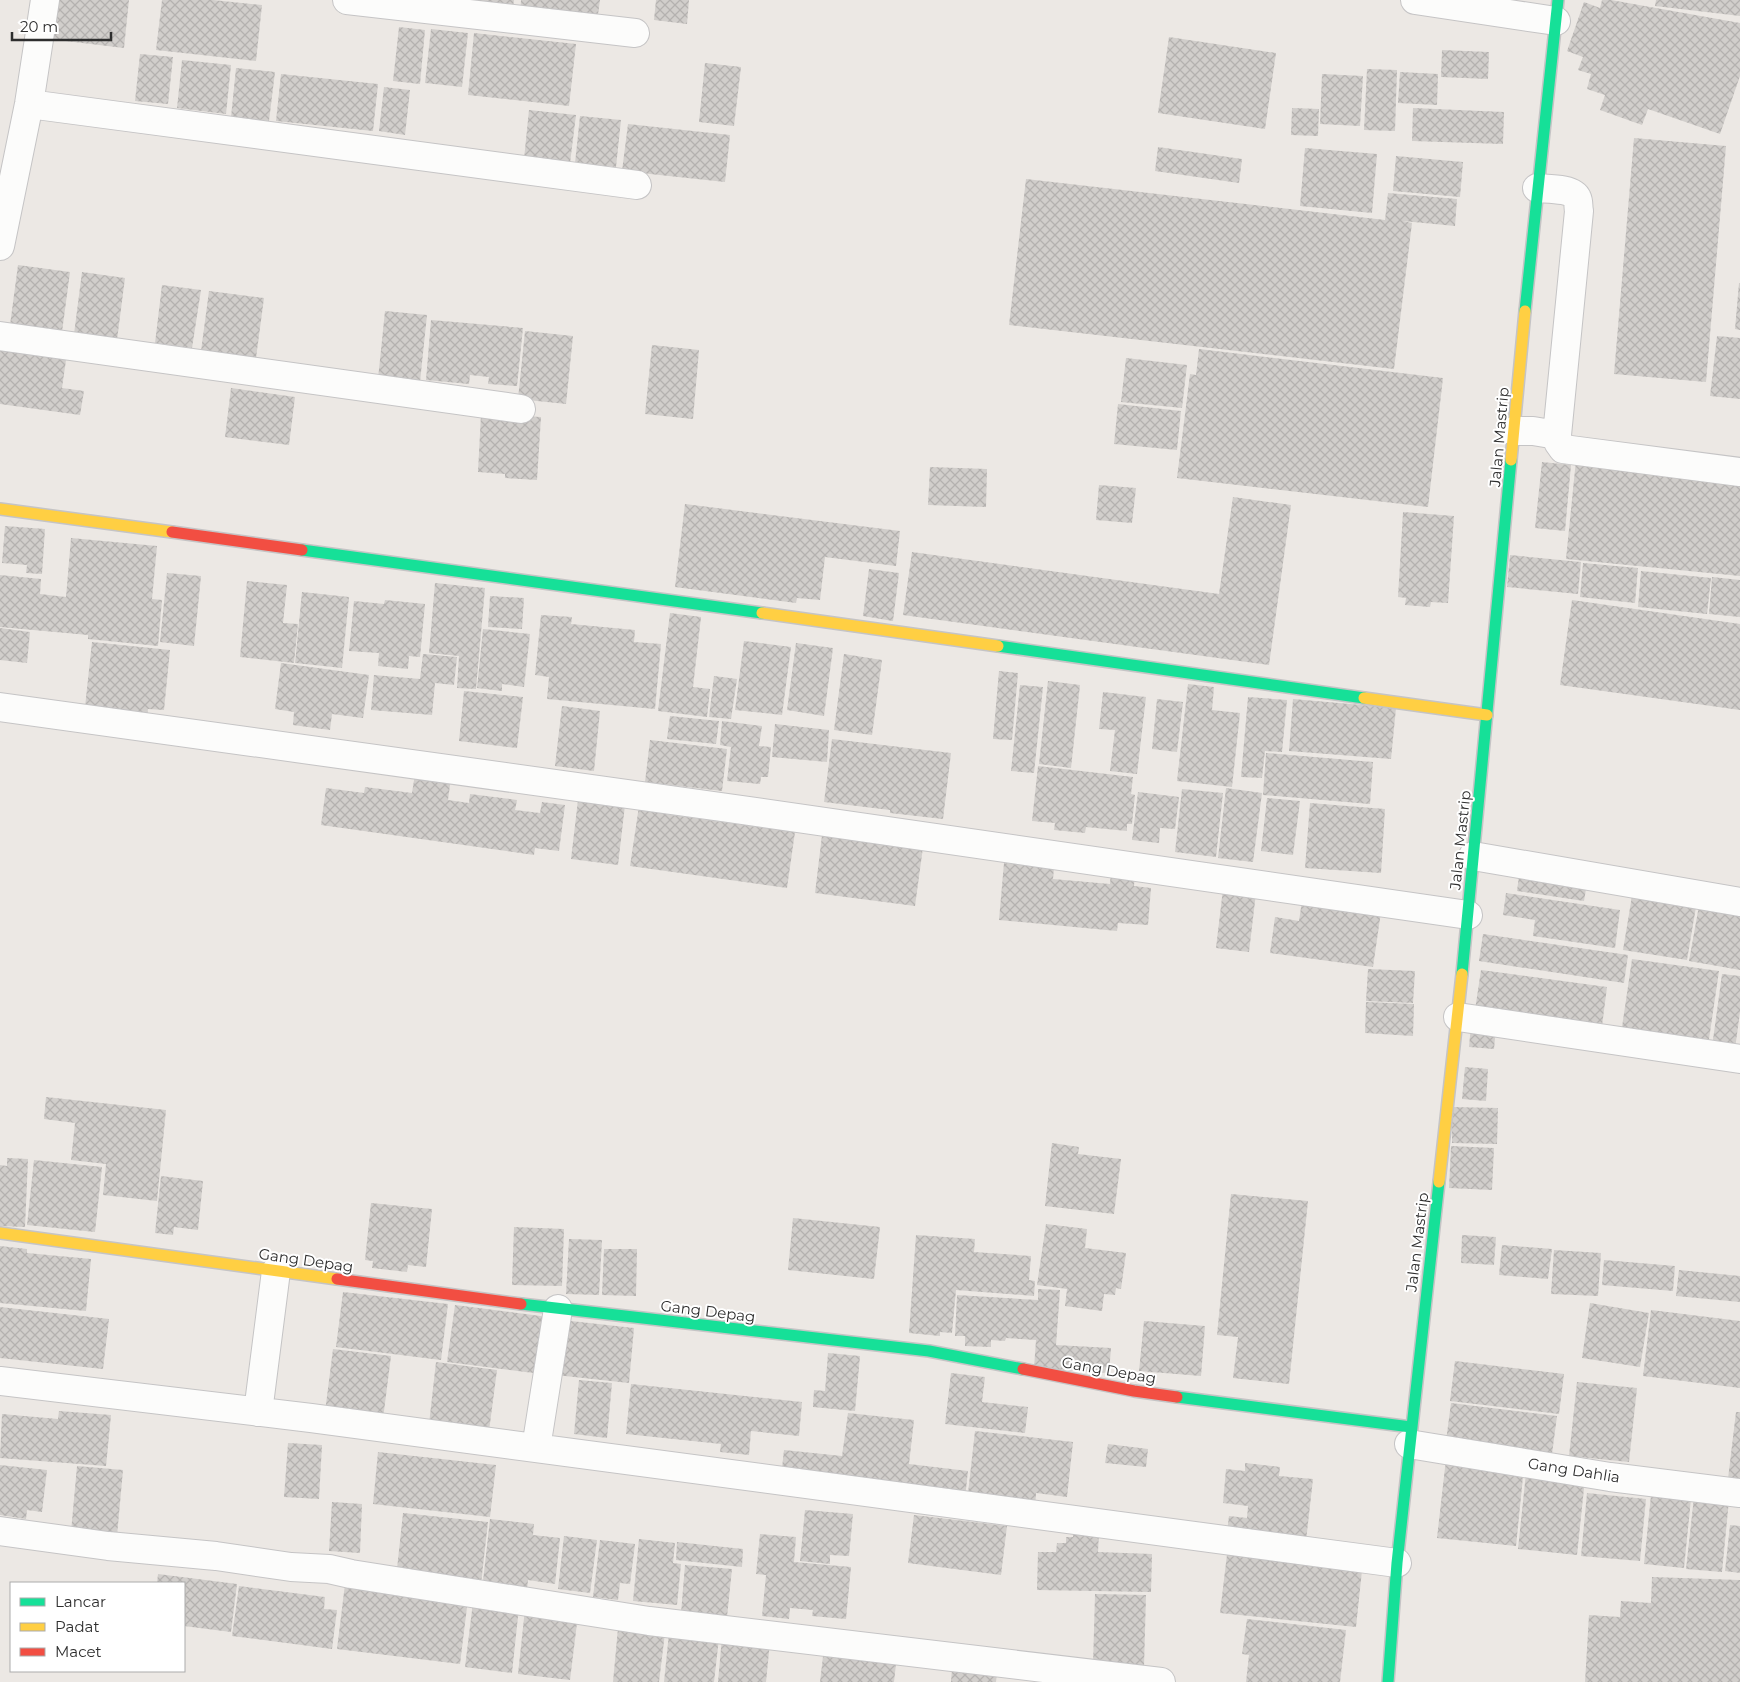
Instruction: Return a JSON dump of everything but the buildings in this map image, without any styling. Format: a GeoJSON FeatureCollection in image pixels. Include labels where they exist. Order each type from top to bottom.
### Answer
{"type":"FeatureCollection","features":[{"type":"Feature","properties":{"kind":"street"},"geometry":{"type":"LineString","coordinates":[[0,246],[29,104],[45,0]]}},
{"type":"Feature","properties":{"kind":"street"},"geometry":{"type":"LineString","coordinates":[[347,0],[635,33]]}},
{"type":"Feature","properties":{"kind":"street"},"geometry":{"type":"LineString","coordinates":[[1415,0],[1557,10]]}},
{"type":"Feature","properties":{"kind":"street","name":"Jalan Mastrip"},"geometry":{"type":"LineString","coordinates":[[1388,1682],[1397,1563],[1458,1017],[1514,431],[1557,10]]}},
{"type":"Feature","properties":{"kind":"street"},"geometry":{"type":"LineString","coordinates":[[29,104],[637,185]]}},
{"type":"Feature","properties":{"kind":"street"},"geometry":{"type":"LineString","coordinates":[[1538,188],[1572,193],[1577,198],[1579,211],[1556,435],[1562,449],[1740,472]]}},
{"type":"Feature","properties":{"kind":"street"},"geometry":{"type":"LineString","coordinates":[[0,336],[521,409]]}},
{"type":"Feature","properties":{"kind":"street"},"geometry":{"type":"LineString","coordinates":[[1514,431],[1533,430],[1556,435]]}},
{"type":"Feature","properties":{"kind":"street"},"geometry":{"type":"LineString","coordinates":[[0,509],[497,576],[1487,715]]}},
{"type":"Feature","properties":{"kind":"street"},"geometry":{"type":"LineString","coordinates":[[0,707],[721,807],[1468,915]]}},
{"type":"Feature","properties":{"kind":"street"},"geometry":{"type":"LineString","coordinates":[[1473,856],[1740,902]]}},
{"type":"Feature","properties":{"kind":"street"},"geometry":{"type":"LineString","coordinates":[[1458,1017],[1740,1059]]}},
{"type":"Feature","properties":{"kind":"street","name":"Gang Depag"},"geometry":{"type":"LineString","coordinates":[[0,1233],[558,1309],[929,1352],[1134,1391],[1410,1436]]}},
{"type":"Feature","properties":{"kind":"street"},"geometry":{"type":"LineString","coordinates":[[258,1412],[276,1271]]}},
{"type":"Feature","properties":{"kind":"street"},"geometry":{"type":"LineString","coordinates":[[536,1448],[558,1309]]}},
{"type":"Feature","properties":{"kind":"street"},"geometry":{"type":"LineString","coordinates":[[0,1381],[536,1448],[1397,1563]]}},
{"type":"Feature","properties":{"kind":"street","name":"Gang Dahlia"},"geometry":{"type":"LineString","coordinates":[[1410,1436],[1610,1476],[1740,1493]]}},
{"type":"Feature","properties":{"kind":"street"},"geometry":{"type":"LineString","coordinates":[[0,1530],[108,1546],[216,1556],[291,1567],[329,1569],[650,1621],[1161,1682]]}},
{"type":"Feature","properties":{"kind":"traffic: fast"},"geometry":{"type":"LineString","coordinates":[[1525,311],[1558,0]]}},
{"type":"Feature","properties":{"kind":"traffic: fast"},"geometry":{"type":"LineString","coordinates":[[1462,974],[1511,460]]}},
{"type":"Feature","properties":{"kind":"traffic: fast"},"geometry":{"type":"LineString","coordinates":[[302,550],[762,613]]}},
{"type":"Feature","properties":{"kind":"traffic: fast"},"geometry":{"type":"LineString","coordinates":[[998,646],[1364,698]]}},
{"type":"Feature","properties":{"kind":"traffic: fast"},"geometry":{"type":"LineString","coordinates":[[1388,1682],[1397,1563],[1439,1182]]}},
{"type":"Feature","properties":{"kind":"traffic: fast"},"geometry":{"type":"LineString","coordinates":[[521,1304],[929,1351],[1023,1369]]}},
{"type":"Feature","properties":{"kind":"traffic: fast"},"geometry":{"type":"LineString","coordinates":[[1177,1397],[1411,1427]]}},
{"type":"Feature","properties":{"kind":"traffic: slow"},"geometry":{"type":"LineString","coordinates":[[1511,460],[1525,311]]}},
{"type":"Feature","properties":{"kind":"traffic: slow"},"geometry":{"type":"LineString","coordinates":[[0,509],[172,532]]}},
{"type":"Feature","properties":{"kind":"traffic: slow"},"geometry":{"type":"LineString","coordinates":[[762,613],[998,646]]}},
{"type":"Feature","properties":{"kind":"traffic: slow"},"geometry":{"type":"LineString","coordinates":[[1364,698],[1487,715]]}},
{"type":"Feature","properties":{"kind":"traffic: slow"},"geometry":{"type":"LineString","coordinates":[[1439,1182],[1462,974]]}},
{"type":"Feature","properties":{"kind":"traffic: slow"},"geometry":{"type":"LineString","coordinates":[[0,1233],[337,1279]]}},
{"type":"Feature","properties":{"kind":"traffic: jam"},"geometry":{"type":"LineString","coordinates":[[172,532],[302,550]]}},
{"type":"Feature","properties":{"kind":"traffic: jam"},"geometry":{"type":"LineString","coordinates":[[337,1279],[521,1304]]}},
{"type":"Feature","properties":{"kind":"traffic: jam"},"geometry":{"type":"LineString","coordinates":[[1023,1369],[1134,1391],[1177,1397]]}}]}
